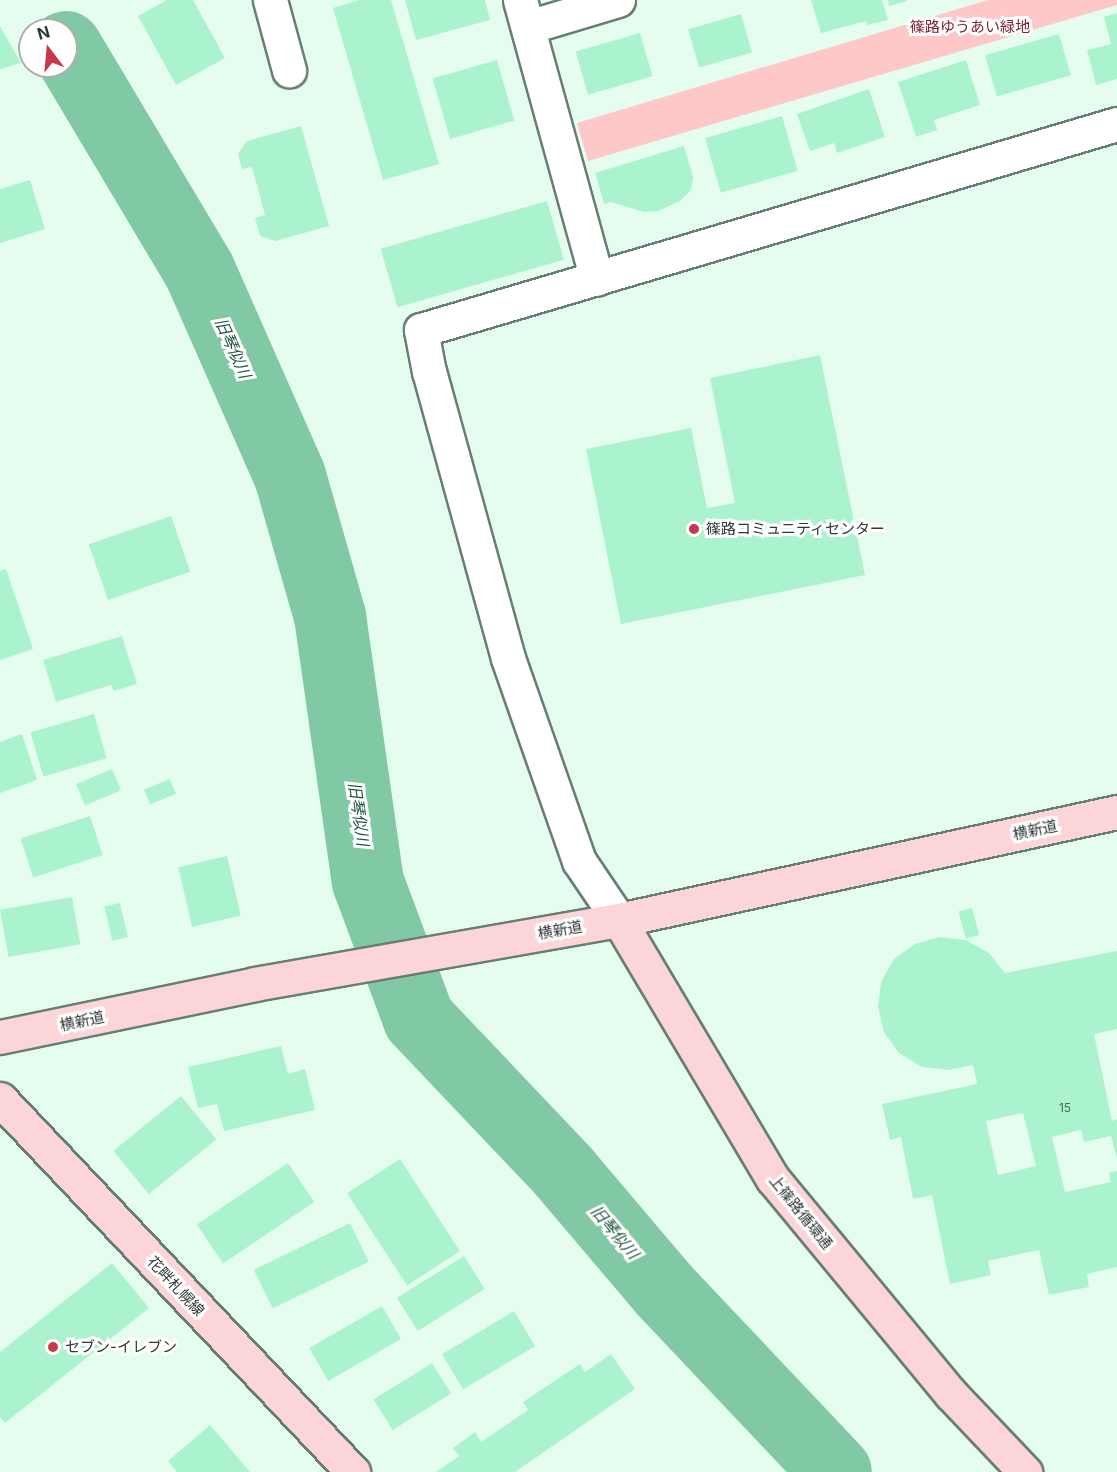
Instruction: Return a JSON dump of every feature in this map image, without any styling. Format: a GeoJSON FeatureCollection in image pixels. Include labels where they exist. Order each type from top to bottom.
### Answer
{"type":"FeatureCollection","features":[{"type":"Feature","properties":{"kind":"street"},"geometry":{"type":"LineString","coordinates":[[270,0],[289,70]]}},
{"type":"Feature","properties":{"kind":"street"},"geometry":{"type":"LineString","coordinates":[[597,279],[524,13],[618,0]]}},
{"type":"Feature","properties":{"kind":"street"},"geometry":{"type":"LineString","coordinates":[[619,920],[579,861],[508,658],[429,372],[421,330],[1117,124]]}},
{"type":"Feature","properties":{"kind":"street","name":"横新道"},"geometry":{"type":"LineString","coordinates":[[0,1037],[297,976],[619,920],[1117,812]]}},
{"type":"Feature","properties":{"kind":"street","name":"上篠路循環通"},"geometry":{"type":"LineString","coordinates":[[619,920],[773,1179],[951,1394],[1025,1472]]}},
{"type":"Feature","properties":{"kind":"street","name":"花畔札幌線"},"geometry":{"type":"LineString","coordinates":[[0,1099],[352,1472]]}},
{"type":"Feature","properties":{"kind":"green space","name":"篠路ゆうあい緑地"},"geometry":{"type":"Polygon","coordinates":[[[988,0],[1117,0],[1117,5],[588,161],[577,123],[988,0]]]}},
{"type":"Feature","properties":{"kind":"building"},"geometry":{"type":"Polygon","coordinates":[[[167,0],[193,0],[225,58],[176,85],[138,16],[167,0]]]}},
{"type":"Feature","properties":{"kind":"building"},"geometry":{"type":"Polygon","coordinates":[[[359,0],[391,0],[439,164],[383,180],[333,8],[359,0]]]}},
{"type":"Feature","properties":{"kind":"building"},"geometry":{"type":"Polygon","coordinates":[[[405,0],[485,0],[490,20],[416,40],[405,0]]]}},
{"type":"Feature","properties":{"kind":"building"},"geometry":{"type":"Polygon","coordinates":[[[811,0],[882,0],[888,20],[867,25],[866,21],[821,33],[811,0]]]}},
{"type":"Feature","properties":{"kind":"building"},"geometry":{"type":"Polygon","coordinates":[[[888,0],[907,0],[907,1],[889,6],[888,0]]]}},
{"type":"Feature","properties":{"kind":"building"},"geometry":{"type":"Polygon","coordinates":[[[1117,13],[1117,79],[1096,85],[1087,50],[1111,44],[1104,17],[1117,13]]]}},
{"type":"Feature","properties":{"kind":"building"},"geometry":{"type":"Polygon","coordinates":[[[741,14],[752,52],[699,68],[688,29],[741,14]]]}},
{"type":"Feature","properties":{"kind":"building"},"geometry":{"type":"Polygon","coordinates":[[[0,26],[18,58],[18,64],[0,69],[0,26]]]}},
{"type":"Feature","properties":{"kind":"building"},"geometry":{"type":"Polygon","coordinates":[[[640,33],[652,76],[588,95],[576,51],[640,33]]]}},
{"type":"Feature","properties":{"kind":"building"},"geometry":{"type":"Polygon","coordinates":[[[1059,34],[1071,75],[997,97],[985,55],[1059,34]]]}},
{"type":"Feature","properties":{"kind":"building"},"geometry":{"type":"Polygon","coordinates":[[[497,60],[514,121],[450,139],[433,78],[497,60]]]}},
{"type":"Feature","properties":{"kind":"building"},"geometry":{"type":"Polygon","coordinates":[[[966,60],[980,105],[934,120],[937,130],[916,137],[898,82],[966,60]]]}},
{"type":"Feature","properties":{"kind":"building"},"geometry":{"type":"Polygon","coordinates":[[[869,89],[885,137],[837,153],[834,143],[810,151],[797,114],[869,89]]]}},
{"type":"Feature","properties":{"kind":"building"},"geometry":{"type":"Polygon","coordinates":[[[782,116],[798,171],[721,193],[705,138],[782,116]]]}},
{"type":"Feature","properties":{"kind":"building"},"geometry":{"type":"Polygon","coordinates":[[[301,126],[329,226],[275,241],[260,236],[255,218],[265,215],[252,167],[242,169],[238,154],[247,141],[301,126]]]}},
{"type":"Feature","properties":{"kind":"building"},"geometry":{"type":"Polygon","coordinates":[[[684,146],[693,177],[691,190],[680,201],[658,211],[644,212],[611,202],[604,204],[595,173],[684,146]]]}},
{"type":"Feature","properties":{"kind":"building"},"geometry":{"type":"Polygon","coordinates":[[[30,180],[45,229],[0,243],[0,189],[30,180]]]}},
{"type":"Feature","properties":{"kind":"building"},"geometry":{"type":"Polygon","coordinates":[[[547,201],[564,260],[398,307],[381,249],[547,201]]]}},
{"type":"Feature","properties":{"kind":"building"},"geometry":{"type":"Polygon","coordinates":[[[820,355],[865,575],[621,624],[586,449],[691,428],[707,508],[735,503],[710,378],[820,355]]]}},
{"type":"Feature","properties":{"kind":"building"},"geometry":{"type":"Polygon","coordinates":[[[171,516],[190,572],[108,600],[89,544],[171,516]]]}},
{"type":"Feature","properties":{"kind":"building"},"geometry":{"type":"Polygon","coordinates":[[[6,569],[33,649],[0,660],[0,571],[6,569]]]}},
{"type":"Feature","properties":{"kind":"building"},"geometry":{"type":"Polygon","coordinates":[[[122,636],[137,684],[114,691],[111,685],[56,702],[43,660],[122,636]]]}},
{"type":"Feature","properties":{"kind":"building"},"geometry":{"type":"Polygon","coordinates":[[[94,714],[107,758],[43,776],[31,732],[94,714]]]}},
{"type":"Feature","properties":{"kind":"building"},"geometry":{"type":"Polygon","coordinates":[[[22,734],[37,780],[0,793],[0,742],[22,734]]]}},
{"type":"Feature","properties":{"kind":"building"},"geometry":{"type":"Polygon","coordinates":[[[112,769],[121,790],[85,805],[76,784],[112,769]]]}},
{"type":"Feature","properties":{"kind":"building"},"geometry":{"type":"Polygon","coordinates":[[[170,779],[176,794],[150,804],[144,789],[170,779]]]}},
{"type":"Feature","properties":{"kind":"building"},"geometry":{"type":"Polygon","coordinates":[[[90,816],[103,855],[33,878],[21,839],[90,816]]]}},
{"type":"Feature","properties":{"kind":"building"},"geometry":{"type":"Polygon","coordinates":[[[227,856],[241,915],[192,927],[178,867],[227,856]]]}},
{"type":"Feature","properties":{"kind":"building"},"geometry":{"type":"Polygon","coordinates":[[[72,897],[80,944],[8,957],[0,910],[72,897]]]}},
{"type":"Feature","properties":{"kind":"building"},"geometry":{"type":"Polygon","coordinates":[[[120,903],[128,937],[112,941],[104,907],[120,903]]]}},
{"type":"Feature","properties":{"kind":"building"},"geometry":{"type":"Polygon","coordinates":[[[972,908],[979,935],[966,939],[958,912],[972,908]]]}},
{"type":"Feature","properties":{"kind":"building"},"geometry":{"type":"Polygon","coordinates":[[[940,937],[966,940],[989,953],[1005,973],[1117,951],[1117,1029],[1094,1034],[1112,1121],[1117,1119],[1117,1158],[1111,1136],[1084,1142],[1081,1130],[1052,1137],[1065,1192],[1111,1182],[1109,1173],[1117,1171],[1117,1267],[1087,1274],[1089,1287],[1049,1295],[1039,1250],[988,1261],[991,1275],[950,1284],[932,1195],[913,1199],[901,1137],[890,1140],[882,1104],[977,1084],[973,1065],[948,1070],[922,1067],[899,1053],[884,1032],[878,1007],[881,982],[894,959],[915,944],[940,937]],[[1023,1113],[986,1121],[998,1175],[1036,1166],[1023,1113]]]}},
{"type":"Feature","properties":{"kind":"building"},"geometry":{"type":"Polygon","coordinates":[[[281,1046],[288,1074],[305,1069],[315,1110],[224,1131],[217,1104],[198,1108],[188,1067],[281,1046]]]}},
{"type":"Feature","properties":{"kind":"building"},"geometry":{"type":"Polygon","coordinates":[[[181,1096],[216,1140],[149,1194],[113,1151],[181,1096]]]}},
{"type":"Feature","properties":{"kind":"building"},"geometry":{"type":"Polygon","coordinates":[[[400,1159],[460,1251],[407,1286],[347,1193],[400,1159]]]}},
{"type":"Feature","properties":{"kind":"building"},"geometry":{"type":"Polygon","coordinates":[[[288,1163],[314,1202],[223,1263],[197,1225],[288,1163]]]}},
{"type":"Feature","properties":{"kind":"building"},"geometry":{"type":"Polygon","coordinates":[[[350,1223],[369,1262],[273,1309],[254,1270],[350,1223]]]}},
{"type":"Feature","properties":{"kind":"building"},"geometry":{"type":"Polygon","coordinates":[[[464,1256],[485,1289],[418,1331],[397,1298],[464,1256]]]}},
{"type":"Feature","properties":{"kind":"building"},"geometry":{"type":"Polygon","coordinates":[[[112,1263],[149,1308],[5,1423],[0,1417],[0,1352],[112,1263]]]}},
{"type":"Feature","properties":{"kind":"building"},"geometry":{"type":"Polygon","coordinates":[[[382,1306],[401,1339],[328,1381],[309,1348],[382,1306]]]}},
{"type":"Feature","properties":{"kind":"building"},"geometry":{"type":"Polygon","coordinates":[[[514,1311],[535,1346],[463,1389],[442,1354],[514,1311]]]}},
{"type":"Feature","properties":{"kind":"building"},"geometry":{"type":"Polygon","coordinates":[[[611,1354],[635,1389],[515,1472],[436,1472],[459,1456],[453,1448],[475,1432],[481,1442],[528,1410],[523,1402],[580,1364],[585,1372],[611,1354]]]}},
{"type":"Feature","properties":{"kind":"building"},"geometry":{"type":"Polygon","coordinates":[[[432,1363],[451,1394],[393,1430],[373,1400],[432,1363]]]}},
{"type":"Feature","properties":{"kind":"building"},"geometry":{"type":"Polygon","coordinates":[[[210,1425],[250,1472],[177,1472],[168,1461],[210,1425]]]}},
{"type":"Feature","properties":{"kind":"waterway","name":"旧琴似川"},"geometry":{"type":"LineString","coordinates":[[78,67],[200,272],[290,476],[330,616],[368,882],[419,1019],[564,1172],[664,1290],[836,1472]]}},
{"type":"Feature","properties":{"kind":"place","name":"篠路コミュニティセンター"},"geometry":{"type":"Point","coordinates":[694,529]}},
{"type":"Feature","properties":{"kind":"place","name":"セブン-イレブン"},"geometry":{"type":"Point","coordinates":[53,1347]}}]}
